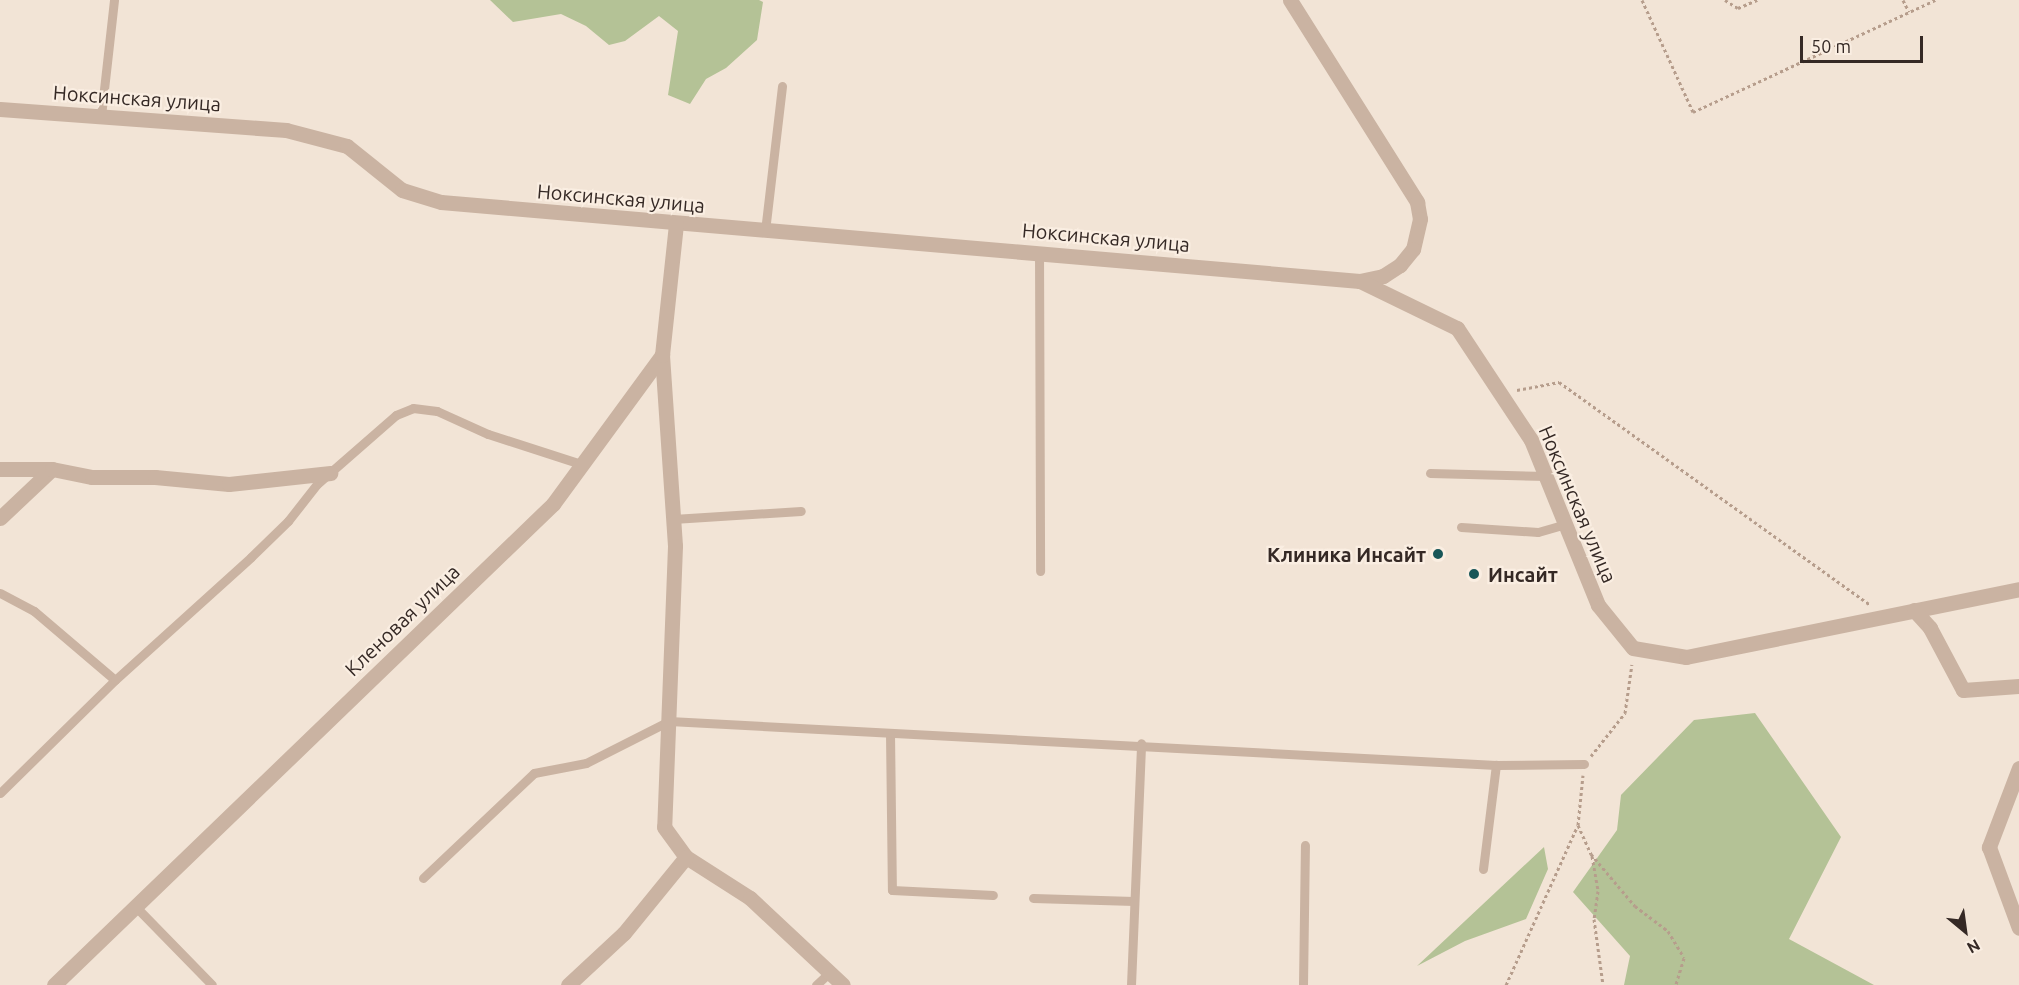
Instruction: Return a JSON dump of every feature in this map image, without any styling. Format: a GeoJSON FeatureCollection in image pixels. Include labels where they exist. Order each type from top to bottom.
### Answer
{"type":"FeatureCollection","features":[{"type":"Feature","properties":{"kind":"street"},"geometry":{"type":"LineString","coordinates":[[1290,0],[1417,202],[1420,219],[1413,249],[1400,265],[1383,276],[1360,281]]}},
{"type":"Feature","properties":{"kind":"street","name":"Ноксинская улица"},"geometry":{"type":"LineString","coordinates":[[0,109],[296,133],[347,146],[402,190],[441,202],[1360,281],[1457,328],[1531,440],[1548,476],[1598,605],[1634,648]]}},
{"type":"Feature","properties":{"kind":"street"},"geometry":{"type":"LineString","coordinates":[[676,224],[662,355],[673,519],[669,721],[664,827],[686,857],[750,898],[843,985]]}},
{"type":"Feature","properties":{"kind":"street","name":"Кленовая улица"},"geometry":{"type":"LineString","coordinates":[[54,985],[553,504],[662,355]]}},
{"type":"Feature","properties":{"kind":"street"},"geometry":{"type":"LineString","coordinates":[[0,469],[52,469],[92,477],[155,477],[229,484],[330,473]]}},
{"type":"Feature","properties":{"kind":"street"},"geometry":{"type":"LineString","coordinates":[[1,517],[52,469]]}},
{"type":"Feature","properties":{"kind":"street"},"geometry":{"type":"LineString","coordinates":[[1634,648],[1686,657],[2019,589]]}},
{"type":"Feature","properties":{"kind":"street"},"geometry":{"type":"LineString","coordinates":[[1914,610],[1930,628],[1963,690],[2019,686]]}},
{"type":"Feature","properties":{"kind":"street"},"geometry":{"type":"LineString","coordinates":[[2019,768],[1989,847],[2019,928]]}},
{"type":"Feature","properties":{"kind":"street"},"geometry":{"type":"LineString","coordinates":[[568,985],[624,933],[686,857]]}},
{"type":"Feature","properties":{"kind":"lane"},"geometry":{"type":"LineString","coordinates":[[101,116],[114,0]]}},
{"type":"Feature","properties":{"kind":"lane"},"geometry":{"type":"LineString","coordinates":[[765,231],[782,86]]}},
{"type":"Feature","properties":{"kind":"lane"},"geometry":{"type":"LineString","coordinates":[[1039,252],[1040,571]]}},
{"type":"Feature","properties":{"kind":"lane"},"geometry":{"type":"LineString","coordinates":[[0,792],[115,680],[251,557],[330,473],[396,415],[413,408],[437,411],[488,434],[581,464]]}},
{"type":"Feature","properties":{"kind":"lane"},"geometry":{"type":"LineString","coordinates":[[1430,473],[1548,476]]}},
{"type":"Feature","properties":{"kind":"lane"},"geometry":{"type":"LineString","coordinates":[[673,519],[801,511]]}},
{"type":"Feature","properties":{"kind":"lane"},"geometry":{"type":"LineString","coordinates":[[1461,527],[1538,532],[1566,524]]}},
{"type":"Feature","properties":{"kind":"lane"},"geometry":{"type":"LineString","coordinates":[[0,593],[34,611],[115,680]]}},
{"type":"Feature","properties":{"kind":"lane"},"geometry":{"type":"LineString","coordinates":[[423,878],[534,773],[586,764],[669,721],[1141,743],[1496,765],[1584,764]]}},
{"type":"Feature","properties":{"kind":"lane"},"geometry":{"type":"LineString","coordinates":[[890,733],[892,890],[993,895]]}},
{"type":"Feature","properties":{"kind":"lane"},"geometry":{"type":"LineString","coordinates":[[1131,985],[1141,743]]}},
{"type":"Feature","properties":{"kind":"lane"},"geometry":{"type":"LineString","coordinates":[[1483,869],[1496,765]]}},
{"type":"Feature","properties":{"kind":"lane"},"geometry":{"type":"LineString","coordinates":[[1303,985],[1305,845]]}},
{"type":"Feature","properties":{"kind":"lane"},"geometry":{"type":"LineString","coordinates":[[1033,898],[1134,901]]}},
{"type":"Feature","properties":{"kind":"lane"},"geometry":{"type":"LineString","coordinates":[[135,906],[212,985]]}},
{"type":"Feature","properties":{"kind":"lane"},"geometry":{"type":"LineString","coordinates":[[816,985],[829,973]]}},
{"type":"Feature","properties":{"kind":"path"},"geometry":{"type":"LineString","coordinates":[[1642,0],[1693,112],[1935,0]]}},
{"type":"Feature","properties":{"kind":"path"},"geometry":{"type":"LineString","coordinates":[[1725,0],[1738,8],[1757,0]]}},
{"type":"Feature","properties":{"kind":"path"},"geometry":{"type":"LineString","coordinates":[[1903,0],[1909,12]]}},
{"type":"Feature","properties":{"kind":"path"},"geometry":{"type":"LineString","coordinates":[[1500,393],[1559,382],[1886,616]]}},
{"type":"Feature","properties":{"kind":"path"},"geometry":{"type":"LineString","coordinates":[[1506,985],[1578,825],[1584,764],[1625,713],[1634,648]]}},
{"type":"Feature","properties":{"kind":"path"},"geometry":{"type":"LineString","coordinates":[[1578,825],[1591,854],[1598,891],[1594,919],[1603,985]]}},
{"type":"Feature","properties":{"kind":"path"},"geometry":{"type":"LineString","coordinates":[[1591,854],[1635,906],[1668,931],[1684,958],[1676,985]]}},
{"type":"Feature","properties":{"kind":"green space"},"geometry":{"type":"Polygon","coordinates":[[[490,0],[759,0],[763,2],[757,40],[726,68],[706,79],[690,104],[668,95],[678,31],[659,16],[625,41],[609,45],[586,26],[561,14],[513,22],[490,0]]]}},
{"type":"Feature","properties":{"kind":"green space"},"geometry":{"type":"Polygon","coordinates":[[[1755,713],[1841,837],[1789,939],[1874,985],[1624,985],[1630,956],[1573,892],[1617,830],[1621,795],[1694,720],[1755,713]]]}},
{"type":"Feature","properties":{"kind":"green space"},"geometry":{"type":"Polygon","coordinates":[[[1544,847],[1548,869],[1526,919],[1465,941],[1417,966],[1544,847]]]}},
{"type":"Feature","properties":{"kind":"place","name":"Клиника Инсайт"},"geometry":{"type":"Point","coordinates":[1438,554]}},
{"type":"Feature","properties":{"kind":"place","name":"Инсайт"},"geometry":{"type":"Point","coordinates":[1474,574]}}]}
